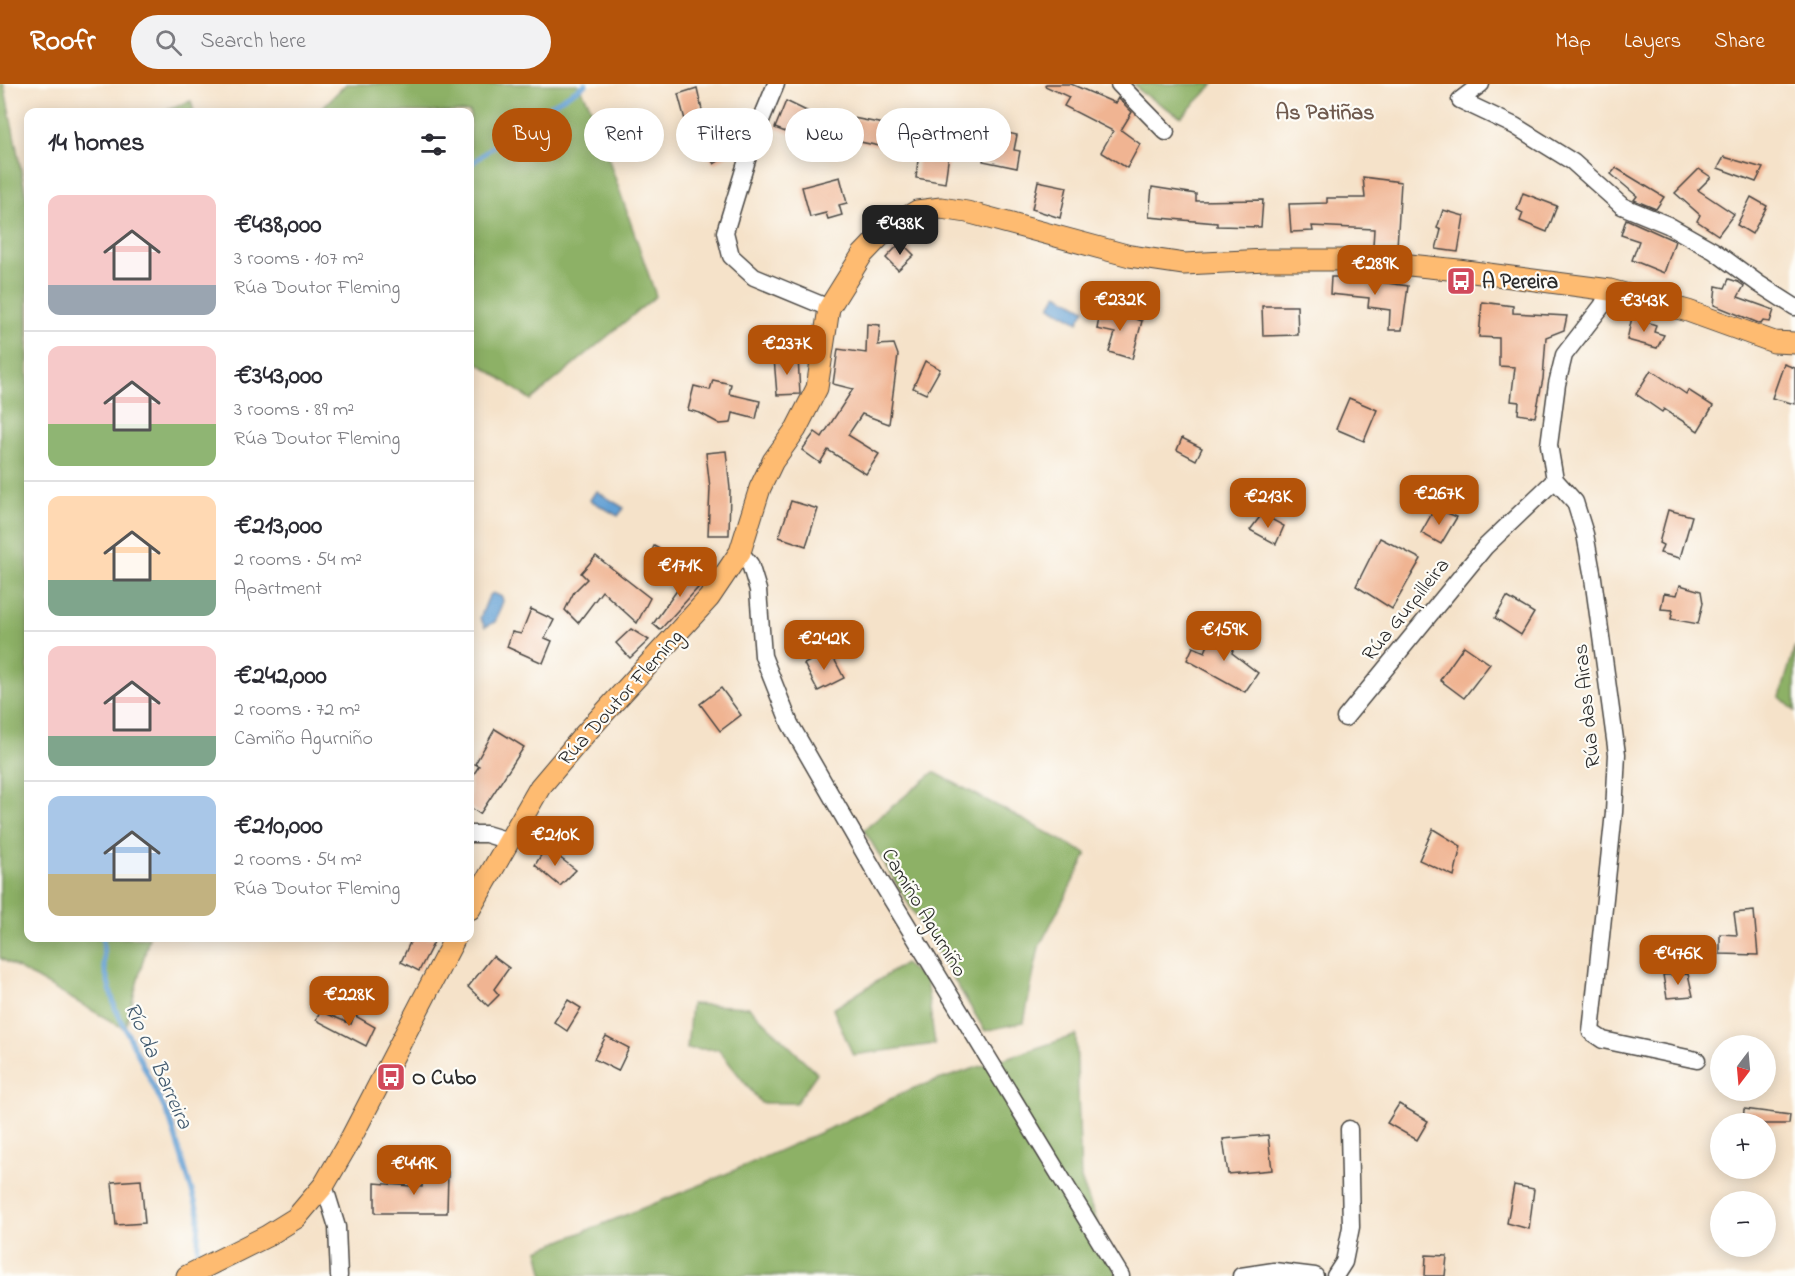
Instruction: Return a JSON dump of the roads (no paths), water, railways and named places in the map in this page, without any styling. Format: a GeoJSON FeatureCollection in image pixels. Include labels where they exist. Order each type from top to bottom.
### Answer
{"type":"FeatureCollection","features":[{"type":"Feature","properties":{"kind":"main road","name":"Rúa Doutor Fleming"},"geometry":{"type":"LineString","coordinates":[[474,902],[540,787],[584,735],[709,598],[740,552],[760,488],[773,461],[796,429],[817,388],[829,308],[862,255],[887,229],[917,211],[941,208],[967,212],[1130,256],[1184,264],[1266,260],[1361,260],[1610,290],[1688,311],[1774,342],[1795,343]]}},
{"type":"Feature","properties":{"kind":"main road"},"geometry":{"type":"LineString","coordinates":[[187,1276],[296,1218],[324,1185],[350,1140],[452,942]]}},
{"type":"Feature","properties":{"kind":"street"},"geometry":{"type":"LineString","coordinates":[[777,84],[754,137],[725,232],[730,256],[754,277],[829,308]]}},
{"type":"Feature","properties":{"kind":"street"},"geometry":{"type":"LineString","coordinates":[[1119,84],[1166,132]]}},
{"type":"Feature","properties":{"kind":"street"},"geometry":{"type":"LineString","coordinates":[[1481,84],[1460,100],[1515,126],[1573,162],[1622,206],[1668,225],[1714,251],[1759,285],[1795,307]]}},
{"type":"Feature","properties":{"kind":"street"},"geometry":{"type":"LineString","coordinates":[[1555,480],[1549,445],[1557,384],[1564,355],[1602,306],[1610,290]]}},
{"type":"Feature","properties":{"kind":"street","name":"Rúa Gurpilleira"},"geometry":{"type":"LineString","coordinates":[[1345,718],[1485,547],[1555,480]]}},
{"type":"Feature","properties":{"kind":"street","name":"Rúa das Airas"},"geometry":{"type":"LineString","coordinates":[[1555,480],[1575,502],[1585,534],[1617,754],[1614,812],[1591,1032],[1603,1040],[1697,1060]]}},
{"type":"Feature","properties":{"kind":"street","name":"Camiño Agurniño"},"geometry":{"type":"LineString","coordinates":[[740,552],[750,564],[758,590],[764,656],[790,724],[880,882],[1121,1276]]}},
{"type":"Feature","properties":{"kind":"street"},"geometry":{"type":"LineString","coordinates":[[474,834],[486,834],[509,841]]}},
{"type":"Feature","properties":{"kind":"street"},"geometry":{"type":"LineString","coordinates":[[1335,1276],[1344,1262],[1351,1227],[1349,1129]]}},
{"type":"Feature","properties":{"kind":"street"},"geometry":{"type":"LineString","coordinates":[[324,1185],[337,1227],[339,1276]]}},
{"type":"Feature","properties":{"kind":"street"},"geometry":{"type":"LineString","coordinates":[[1240,1276],[1274,1272],[1315,1276]]}},
{"type":"Feature","properties":{"kind":"water"},"geometry":{"type":"Polygon","coordinates":[[[1057,294],[1085,309],[1078,322],[1050,306],[1057,294]]]}},
{"type":"Feature","properties":{"kind":"water"},"geometry":{"type":"Polygon","coordinates":[[[596,491],[624,508],[618,516],[590,500],[596,491]]]}},
{"type":"Feature","properties":{"kind":"water"},"geometry":{"type":"Polygon","coordinates":[[[493,593],[502,597],[503,601],[495,622],[485,627],[480,618],[489,596],[493,593]]]}},
{"type":"Feature","properties":{"kind":"waterway","name":"Río da Barreira"},"geometry":{"type":"LineString","coordinates":[[474,162],[522,123],[586,84]]}},
{"type":"Feature","properties":{"kind":"waterway","name":"Río da Barreira"},"geometry":{"type":"LineString","coordinates":[[103,942],[104,966],[115,1008],[170,1120],[199,1214],[197,1265]]}},
{"type":"Feature","properties":{"kind":"place","name":"A Pereira"},"geometry":{"type":"Point","coordinates":[1461,281]}},
{"type":"Feature","properties":{"kind":"place","name":"O Cubo"},"geometry":{"type":"Point","coordinates":[391,1077]}},
{"type":"Feature","properties":{"kind":"district","name":"As Patiñas"},"geometry":{"type":"Point","coordinates":[1325,111]}}]}
